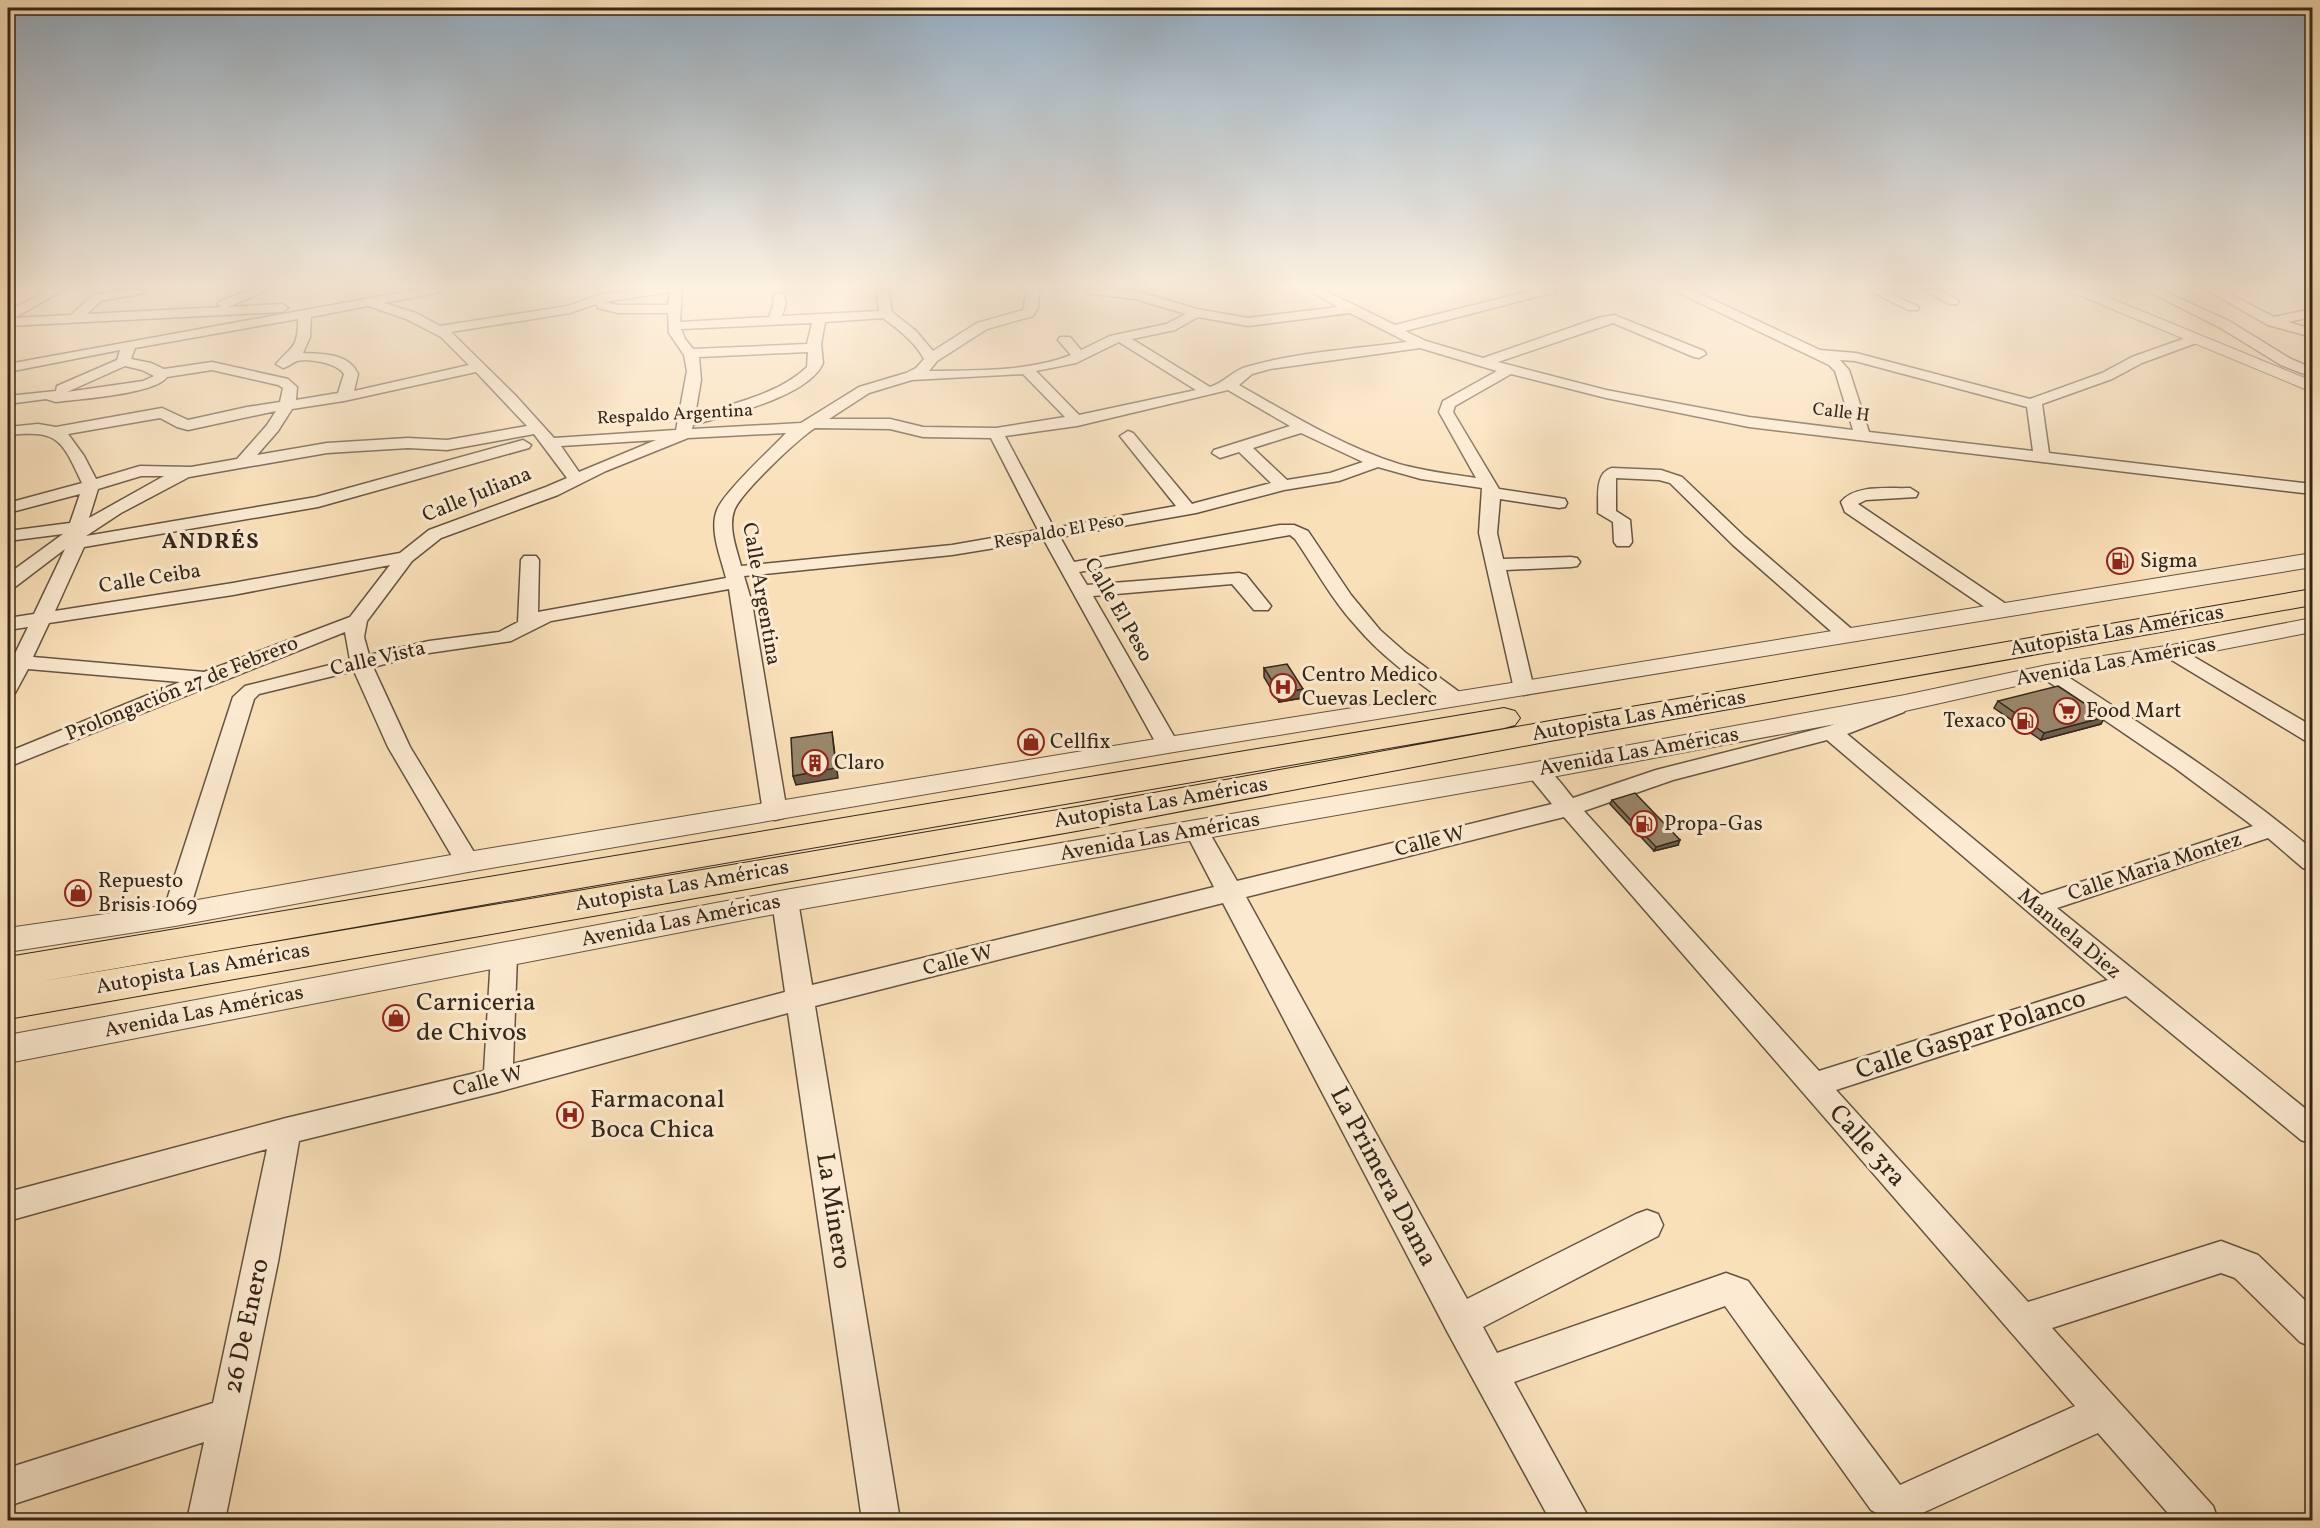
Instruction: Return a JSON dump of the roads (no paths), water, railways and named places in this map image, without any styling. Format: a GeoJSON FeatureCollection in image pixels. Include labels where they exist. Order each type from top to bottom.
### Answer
{"type":"FeatureCollection","features":[{"type":"Feature","properties":{"kind":"highway","name":"Autopista Las Américas"},"geometry":{"type":"LineString","coordinates":[[14,995],[283,924],[1326,748],[2313,576]]}},
{"type":"Feature","properties":{"kind":"highway","name":"Autopista Las Américas"},"geometry":{"type":"LineString","coordinates":[[14,995],[1082,818],[1550,731],[2313,597]]}},
{"type":"Feature","properties":{"kind":"highway"},"geometry":{"type":"LineString","coordinates":[[8,956],[110,942],[283,924]]}},
{"type":"Feature","properties":{"kind":"street"},"geometry":{"type":"LineString","coordinates":[[8,368],[44,360]]}},
{"type":"Feature","properties":{"kind":"street"},"geometry":{"type":"LineString","coordinates":[[258,376],[289,360]]}},
{"type":"Feature","properties":{"kind":"street"},"geometry":{"type":"LineString","coordinates":[[331,360],[339,361],[348,366],[351,374],[344,397]]}},
{"type":"Feature","properties":{"kind":"street"},"geometry":{"type":"LineString","coordinates":[[473,360],[544,437],[576,479]]}},
{"type":"Feature","properties":{"kind":"street"},"geometry":{"type":"LineString","coordinates":[[684,428],[692,395],[693,360]]}},
{"type":"Feature","properties":{"kind":"street"},"geometry":{"type":"LineString","coordinates":[[684,428],[748,404],[798,381],[813,371],[817,360]]}},
{"type":"Feature","properties":{"kind":"street"},"geometry":{"type":"LineString","coordinates":[[911,376],[929,364],[930,360]]}},
{"type":"Feature","properties":{"kind":"street"},"geometry":{"type":"LineString","coordinates":[[911,376],[1027,370],[1067,360]]}},
{"type":"Feature","properties":{"kind":"street"},"geometry":{"type":"LineString","coordinates":[[1160,360],[1208,392]]}},
{"type":"Feature","properties":{"kind":"street","name":"Respaldo Argentina"},"geometry":{"type":"LineString","coordinates":[[544,437],[585,439],[684,428],[880,423],[923,432],[996,433],[1077,421],[1208,392],[1229,385],[1247,371],[1303,360]]}},
{"type":"Feature","properties":{"kind":"street","name":"Calle H"},"geometry":{"type":"LineString","coordinates":[[1475,360],[1606,394],[1749,422],[2313,489]]}},
{"type":"Feature","properties":{"kind":"street"},"geometry":{"type":"LineString","coordinates":[[1484,363],[1492,360]]}},
{"type":"Feature","properties":{"kind":"street"},"geometry":{"type":"LineString","coordinates":[[1828,360],[1842,370],[1862,435]]}},
{"type":"Feature","properties":{"kind":"street"},"geometry":{"type":"LineString","coordinates":[[1868,360],[2033,404],[2043,398],[2107,376],[2136,360]]}},
{"type":"Feature","properties":{"kind":"street"},"geometry":{"type":"LineString","coordinates":[[2247,360],[2313,387]]}},
{"type":"Feature","properties":{"kind":"street"},"geometry":{"type":"LineString","coordinates":[[2283,360],[2313,373]]}},
{"type":"Feature","properties":{"kind":"street"},"geometry":{"type":"LineString","coordinates":[[8,400],[52,394],[123,362],[146,366],[160,393],[182,424],[188,425],[247,411],[344,397],[480,367]]}},
{"type":"Feature","properties":{"kind":"street"},"geometry":{"type":"LineString","coordinates":[[8,431],[36,429],[54,432],[160,393],[212,366],[283,382],[290,387],[291,398],[278,419],[242,463]]}},
{"type":"Feature","properties":{"kind":"street"},"geometry":{"type":"LineString","coordinates":[[1027,370],[1077,421]]}},
{"type":"Feature","properties":{"kind":"street"},"geometry":{"type":"LineString","coordinates":[[1509,370],[1448,404],[1446,412],[1491,488],[1488,533],[1524,689]]}},
{"type":"Feature","properties":{"kind":"street","name":"Calle Argentina"},"geometry":{"type":"LineString","coordinates":[[775,812],[742,603],[724,536],[725,510],[783,444],[806,426],[864,390],[911,376]]}},
{"type":"Feature","properties":{"kind":"street"},"geometry":{"type":"LineString","coordinates":[[1229,385],[1303,428],[1378,462],[1422,475],[1560,503]]}},
{"type":"Feature","properties":{"kind":"street"},"geometry":{"type":"LineString","coordinates":[[52,394],[52,397],[56,398],[160,393]]}},
{"type":"Feature","properties":{"kind":"street"},"geometry":{"type":"LineString","coordinates":[[2033,404],[2042,456]]}},
{"type":"Feature","properties":{"kind":"street","name":"Calle Juliana"},"geometry":{"type":"LineString","coordinates":[[357,621],[406,557],[435,534],[552,491],[684,428]]}},
{"type":"Feature","properties":{"kind":"street"},"geometry":{"type":"LineString","coordinates":[[1220,453],[1303,428]]}},
{"type":"Feature","properties":{"kind":"street"},"geometry":{"type":"LineString","coordinates":[[8,689],[42,618],[77,534],[91,486],[68,444],[54,432]]}},
{"type":"Feature","properties":{"kind":"street","name":"Calle El Peso"},"geometry":{"type":"LineString","coordinates":[[996,433],[1068,568],[1168,745]]}},
{"type":"Feature","properties":{"kind":"street"},"geometry":{"type":"LineString","coordinates":[[1128,436],[1187,509]]}},
{"type":"Feature","properties":{"kind":"street"},"geometry":{"type":"LineString","coordinates":[[8,508],[140,471],[185,472],[327,448],[408,443],[447,445],[544,437]]}},
{"type":"Feature","properties":{"kind":"street"},"geometry":{"type":"LineString","coordinates":[[8,536],[77,534],[318,502],[544,437]]}},
{"type":"Feature","properties":{"kind":"street"},"geometry":{"type":"LineString","coordinates":[[1242,446],[1283,485]]}},
{"type":"Feature","properties":{"kind":"street","name":"Respaldo El Peso"},"geometry":{"type":"LineString","coordinates":[[735,577],[791,564],[952,550],[1050,534],[1187,509],[1283,485],[1333,478],[1378,462]]}},
{"type":"Feature","properties":{"kind":"street"},"geometry":{"type":"LineString","coordinates":[[8,583],[51,549],[124,503],[185,472]]}},
{"type":"Feature","properties":{"kind":"street"},"geometry":{"type":"LineString","coordinates":[[1623,542],[1621,520],[1607,513],[1608,477],[1612,473],[1661,475],[1676,480],[1739,541],[1848,636]]}},
{"type":"Feature","properties":{"kind":"street"},"geometry":{"type":"LineString","coordinates":[[1910,493],[1863,495],[1849,502],[1851,508],[2002,610]]}},
{"type":"Feature","properties":{"kind":"street"},"geometry":{"type":"LineString","coordinates":[[1068,568],[1280,530],[1294,530],[1302,535],[1352,610],[1369,628],[1411,667],[1455,699]]}},
{"type":"Feature","properties":{"kind":"street","name":"Calle Ceiba"},"geometry":{"type":"LineString","coordinates":[[8,624],[233,589],[406,557]]}},
{"type":"Feature","properties":{"kind":"street"},"geometry":{"type":"LineString","coordinates":[[528,626],[530,560]]}},
{"type":"Feature","properties":{"kind":"street"},"geometry":{"type":"LineString","coordinates":[[8,940],[175,915],[468,862],[1168,745],[2313,560]]}},
{"type":"Feature","properties":{"kind":"street"},"geometry":{"type":"LineString","coordinates":[[1494,565],[1571,562]]}},
{"type":"Feature","properties":{"kind":"street","name":"Calle Vista"},"geometry":{"type":"LineString","coordinates":[[260,687],[429,647],[504,637],[546,616],[735,577]]}},
{"type":"Feature","properties":{"kind":"street"},"geometry":{"type":"LineString","coordinates":[[1082,591],[1232,578],[1239,579],[1261,606]]}},
{"type":"Feature","properties":{"kind":"street"},"geometry":{"type":"LineString","coordinates":[[357,621],[354,637],[361,663],[399,747],[468,862]]}},
{"type":"Feature","properties":{"kind":"street","name":"Prolongación 27 de Febrero"},"geometry":{"type":"LineString","coordinates":[[8,760],[206,679],[357,621]]}},
{"type":"Feature","properties":{"kind":"street","name":"Avenida Las Américas"},"geometry":{"type":"LineString","coordinates":[[8,1049],[785,901],[1536,771],[1905,704],[2047,672],[2172,652],[2313,625]]}},
{"type":"Feature","properties":{"kind":"street"},"geometry":{"type":"LineString","coordinates":[[2172,652],[2313,735]]}},
{"type":"Feature","properties":{"kind":"street"},"geometry":{"type":"LineString","coordinates":[[21,663],[206,679],[260,687]]}},
{"type":"Feature","properties":{"kind":"street"},"geometry":{"type":"LineString","coordinates":[[2047,672],[2197,771],[2274,828],[2313,862]]}},
{"type":"Feature","properties":{"kind":"street"},"geometry":{"type":"LineString","coordinates":[[175,915],[244,697],[260,687]]}},
{"type":"Feature","properties":{"kind":"street","name":"Calle W"},"geometry":{"type":"LineString","coordinates":[[8,1206],[286,1131],[498,1080],[800,999],[1230,894],[1569,807],[1606,791],[1659,775],[1831,732],[1905,704]]}},
{"type":"Feature","properties":{"kind":"street","name":"Manuela Diez"},"geometry":{"type":"LineString","coordinates":[[1831,732],[2130,984],[2313,1131]]}},
{"type":"Feature","properties":{"kind":"street","name":"Calle 3ra"},"geometry":{"type":"LineString","coordinates":[[1536,771],[2199,1521]]}},
{"type":"Feature","properties":{"kind":"street","name":"Calle Maria Montez"},"geometry":{"type":"LineString","coordinates":[[2036,906],[2274,828]]}},
{"type":"Feature","properties":{"kind":"street","name":"La Primera Dama"},"geometry":{"type":"LineString","coordinates":[[1197,831],[1570,1520]]}},
{"type":"Feature","properties":{"kind":"street","name":"La Minero"},"geometry":{"type":"LineString","coordinates":[[785,901],[880,1521]]}},
{"type":"Feature","properties":{"kind":"street"},"geometry":{"type":"LineString","coordinates":[[498,1080],[504,956]]}},
{"type":"Feature","properties":{"kind":"street","name":"Calle Gaspar Polanco"},"geometry":{"type":"LineString","coordinates":[[1813,1085],[2130,984]]}},
{"type":"Feature","properties":{"kind":"street","name":"26 De Enero"},"geometry":{"type":"LineString","coordinates":[[206,1521],[261,1262],[286,1131]]}},
{"type":"Feature","properties":{"kind":"street"},"geometry":{"type":"LineString","coordinates":[[1461,1321],[1647,1225]]}},
{"type":"Feature","properties":{"kind":"street"},"geometry":{"type":"LineString","coordinates":[[2023,1322],[2222,1257],[2246,1266],[2313,1330]]}},
{"type":"Feature","properties":{"kind":"street"},"geometry":{"type":"LineString","coordinates":[[1490,1373],[1714,1293],[1731,1289],[1884,1497],[1898,1505],[2103,1412]]}},
{"type":"Feature","properties":{"kind":"street"},"geometry":{"type":"LineString","coordinates":[[8,1487],[228,1416]]}},
{"type":"Feature","properties":{"kind":"place","name":"Sigma"},"geometry":{"type":"Point","coordinates":[2120,561]}},
{"type":"Feature","properties":{"kind":"place","name":"Centro Medico Cuevas Leclerc"},"geometry":{"type":"Point","coordinates":[1283,687]}},
{"type":"Feature","properties":{"kind":"place","name":"Food Mart"},"geometry":{"type":"Point","coordinates":[2067,711]}},
{"type":"Feature","properties":{"kind":"place","name":"Texaco"},"geometry":{"type":"Point","coordinates":[2025,721]}},
{"type":"Feature","properties":{"kind":"place","name":"Cellfix"},"geometry":{"type":"Point","coordinates":[1031,742]}},
{"type":"Feature","properties":{"kind":"place","name":"Claro"},"geometry":{"type":"Point","coordinates":[815,763]}},
{"type":"Feature","properties":{"kind":"place","name":"Propa-Gas"},"geometry":{"type":"Point","coordinates":[1644,824]}},
{"type":"Feature","properties":{"kind":"place","name":"Repuesto Brisis 1069"},"geometry":{"type":"Point","coordinates":[78,893]}},
{"type":"Feature","properties":{"kind":"place","name":"Carniceria de Chivos"},"geometry":{"type":"Point","coordinates":[396,1018]}},
{"type":"Feature","properties":{"kind":"place","name":"Farmaconal Boca Chica"},"geometry":{"type":"Point","coordinates":[570,1115]}},
{"type":"Feature","properties":{"kind":"district","name":"ANDRÉS"},"geometry":{"type":"Point","coordinates":[211,542]}}]}
